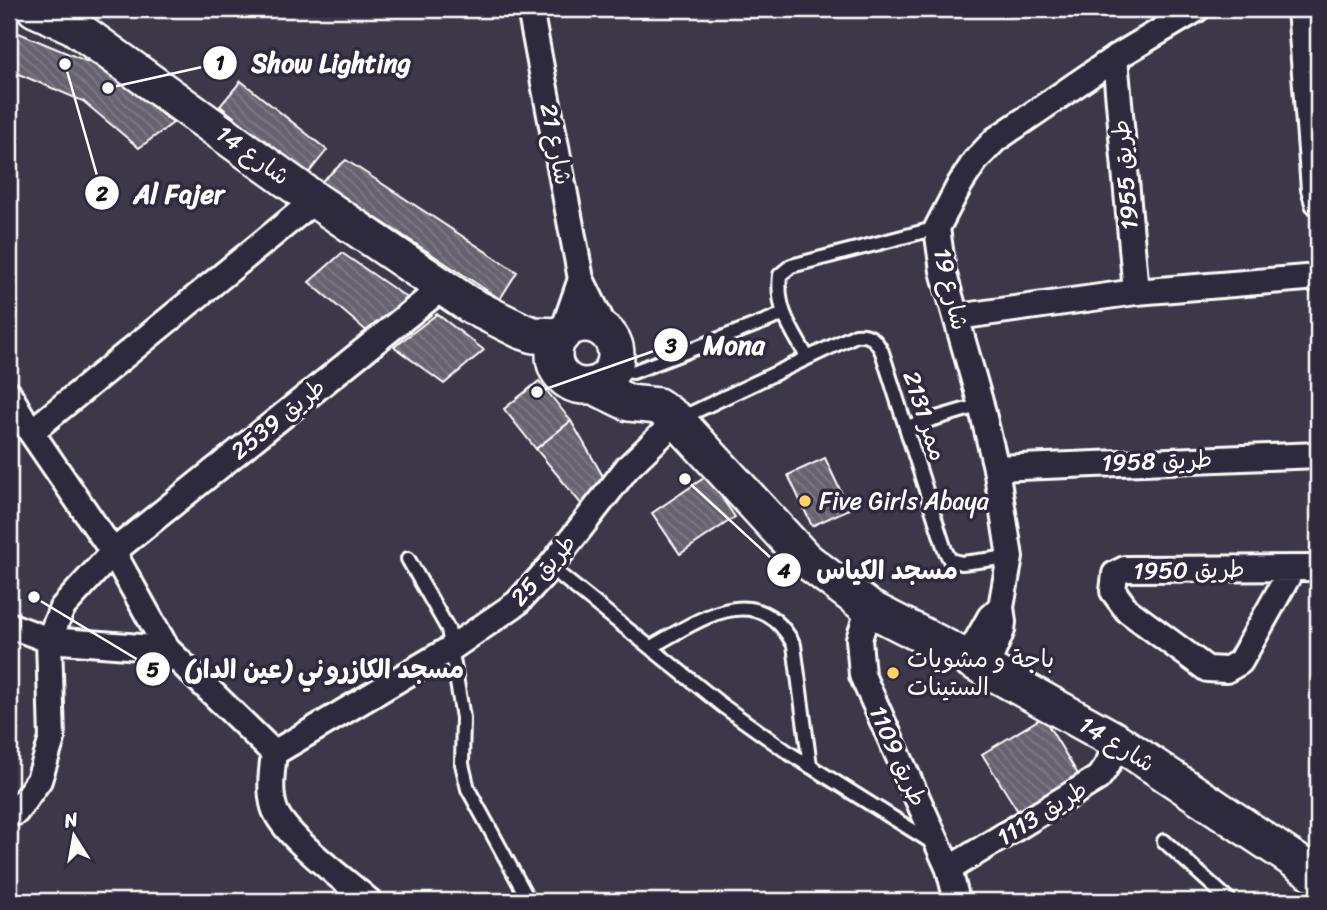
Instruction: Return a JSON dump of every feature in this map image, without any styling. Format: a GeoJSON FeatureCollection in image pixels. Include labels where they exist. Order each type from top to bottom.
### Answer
{"type":"FeatureCollection","features":[{"type":"Feature","properties":{"kind":"street","name":"شارع 21"},"geometry":{"type":"LineString","coordinates":[[530,9],[581,279],[620,354]]}},
{"type":"Feature","properties":{"kind":"street","name":"شارع 19"},"geometry":{"type":"LineString","coordinates":[[976,663],[990,617],[1000,607],[1010,557],[996,468],[943,271],[937,228],[975,161],[995,141],[1115,58],[1197,9]]}},
{"type":"Feature","properties":{"kind":"street"},"geometry":{"type":"LineString","coordinates":[[1300,9],[1314,189],[1318,203]]}},
{"type":"Feature","properties":{"kind":"street","name":"شارع 14"},"geometry":{"type":"LineString","coordinates":[[50,11],[315,200],[456,295],[522,331],[534,335],[561,335]]}},
{"type":"Feature","properties":{"kind":"street","name":"طريق 1955"},"geometry":{"type":"LineString","coordinates":[[1115,58],[1136,292]]}},
{"type":"Feature","properties":{"kind":"street"},"geometry":{"type":"LineString","coordinates":[[31,432],[315,200]]}},
{"type":"Feature","properties":{"kind":"street"},"geometry":{"type":"LineString","coordinates":[[957,317],[1136,292],[1318,277]]}},
{"type":"Feature","properties":{"kind":"street","name":"شارع 21"},"geometry":{"type":"LineString","coordinates":[[561,335],[581,279]]}},
{"type":"Feature","properties":{"kind":"street","name":"شارع 14"},"geometry":{"type":"LineString","coordinates":[[456,295],[501,338],[561,375]]}},
{"type":"Feature","properties":{"kind":"street","name":"طريق 2539"},"geometry":{"type":"LineString","coordinates":[[49,640],[62,608],[113,552],[456,295]]}},
{"type":"Feature","properties":{"kind":"street"},"geometry":{"type":"LineString","coordinates":[[594,386],[613,371],[620,354],[591,324],[580,324],[561,335],[556,343],[554,360],[561,375],[576,385],[594,386],[629,403],[667,413]]}},
{"type":"Feature","properties":{"kind":"street","name":"شارع 14"},"geometry":{"type":"LineString","coordinates":[[620,354],[667,413],[798,552],[869,608],[976,663],[1115,740],[1318,876]]}},
{"type":"Feature","properties":{"kind":"street"},"geometry":{"type":"LineString","coordinates":[[9,394],[31,432],[113,552],[167,649],[274,753],[274,808],[287,830],[369,901]]}},
{"type":"Feature","properties":{"kind":"street","name":"طريق 25"},"geometry":{"type":"LineString","coordinates":[[274,753],[453,647],[517,603],[550,567],[667,413]]}},
{"type":"Feature","properties":{"kind":"street","name":"طريق 1958"},"geometry":{"type":"LineString","coordinates":[[996,468],[1318,455]]}},
{"type":"Feature","properties":{"kind":"street","name":"طريق 1950"},"geometry":{"type":"LineString","coordinates":[[1292,569],[1240,662],[1226,670],[1207,669],[1127,610],[1114,591],[1115,574],[1125,569],[1318,568]]}},
{"type":"Feature","properties":{"kind":"street","name":"طريق 1109"},"geometry":{"type":"LineString","coordinates":[[869,608],[859,639],[862,675],[949,869],[957,901]]}},
{"type":"Feature","properties":{"kind":"street"},"geometry":{"type":"LineString","coordinates":[[9,625],[49,640],[167,649]]}},
{"type":"Feature","properties":{"kind":"street"},"geometry":{"type":"LineString","coordinates":[[16,812],[39,780],[52,739],[49,640]]}},
{"type":"Feature","properties":{"kind":"street","name":"طريق 1113"},"geometry":{"type":"LineString","coordinates":[[949,869],[1098,778],[1110,760],[1115,740]]}},
{"type":"Feature","properties":{"kind":"lane"},"geometry":{"type":"LineString","coordinates":[[807,357],[784,314],[778,294],[780,275],[791,266],[937,228]]}},
{"type":"Feature","properties":{"kind":"lane"},"geometry":{"type":"LineString","coordinates":[[620,354],[784,314]]}},
{"type":"Feature","properties":{"kind":"lane","name":"ممر 2131"},"geometry":{"type":"LineString","coordinates":[[667,413],[856,335],[870,336],[882,352],[950,560],[962,564],[1010,557]]}},
{"type":"Feature","properties":{"kind":"lane"},"geometry":{"type":"LineString","coordinates":[[906,427],[981,405]]}},
{"type":"Feature","properties":{"kind":"lane"},"geometry":{"type":"LineString","coordinates":[[408,559],[437,605],[453,647],[463,718],[462,764],[468,789],[528,901]]}},
{"type":"Feature","properties":{"kind":"lane"},"geometry":{"type":"LineString","coordinates":[[550,567],[723,706],[810,766],[939,847]]}},
{"type":"Feature","properties":{"kind":"lane"},"geometry":{"type":"LineString","coordinates":[[651,647],[712,613],[752,608],[773,619],[785,629],[794,645],[810,766]]}},
{"type":"Feature","properties":{"kind":"lane"},"geometry":{"type":"LineString","coordinates":[[1164,842],[1230,901]]}},
{"type":"Feature","properties":{"kind":"building"},"geometry":{"type":"Polygon","coordinates":[[[14,31],[103,68],[173,123],[139,148],[83,101],[9,70],[9,44],[14,31]]]}},
{"type":"Feature","properties":{"kind":"building"},"geometry":{"type":"Polygon","coordinates":[[[241,81],[327,150],[307,175],[220,106],[241,81]]]}},
{"type":"Feature","properties":{"kind":"building"},"geometry":{"type":"Polygon","coordinates":[[[346,160],[517,272],[500,299],[321,182],[346,160]]]}},
{"type":"Feature","properties":{"kind":"building"},"geometry":{"type":"Polygon","coordinates":[[[342,253],[409,299],[369,333],[309,282],[342,253]]]}},
{"type":"Feature","properties":{"kind":"building"},"geometry":{"type":"Polygon","coordinates":[[[437,314],[484,350],[444,384],[394,347],[437,314]]]}},
{"type":"Feature","properties":{"kind":"building"},"geometry":{"type":"Polygon","coordinates":[[[539,381],[571,421],[536,449],[504,409],[539,381]]]}},
{"type":"Feature","properties":{"kind":"building"},"geometry":{"type":"Polygon","coordinates":[[[571,421],[604,478],[582,505],[536,449],[571,421]]]}},
{"type":"Feature","properties":{"kind":"building"},"geometry":{"type":"Polygon","coordinates":[[[825,458],[849,509],[812,526],[788,475],[825,458]]]}},
{"type":"Feature","properties":{"kind":"building"},"geometry":{"type":"Polygon","coordinates":[[[707,476],[735,517],[680,554],[652,513],[707,476]]]}},
{"type":"Feature","properties":{"kind":"building"},"geometry":{"type":"Polygon","coordinates":[[[1043,717],[1079,776],[1019,813],[982,754],[1043,717]]]}},
{"type":"Feature","properties":{"kind":"place","name":"Al Fajer"},"geometry":{"type":"Point","coordinates":[65,64]}},
{"type":"Feature","properties":{"kind":"place","name":"Show Lighting"},"geometry":{"type":"Point","coordinates":[108,88]}},
{"type":"Feature","properties":{"kind":"place","name":"Mona"},"geometry":{"type":"Point","coordinates":[537,392]}},
{"type":"Feature","properties":{"kind":"place","name":"مسجد الكياس"},"geometry":{"type":"Point","coordinates":[685,479]}},
{"type":"Feature","properties":{"kind":"place","name":"Five Girls Abaya"},"geometry":{"type":"Point","coordinates":[805,501]}},
{"type":"Feature","properties":{"kind":"place","name":"مسجد الكازروني (عين الدار)"},"geometry":{"type":"Point","coordinates":[34,597]}},
{"type":"Feature","properties":{"kind":"place","name":"باجة و مشويات الستينات"},"geometry":{"type":"Point","coordinates":[893,673]}}]}
